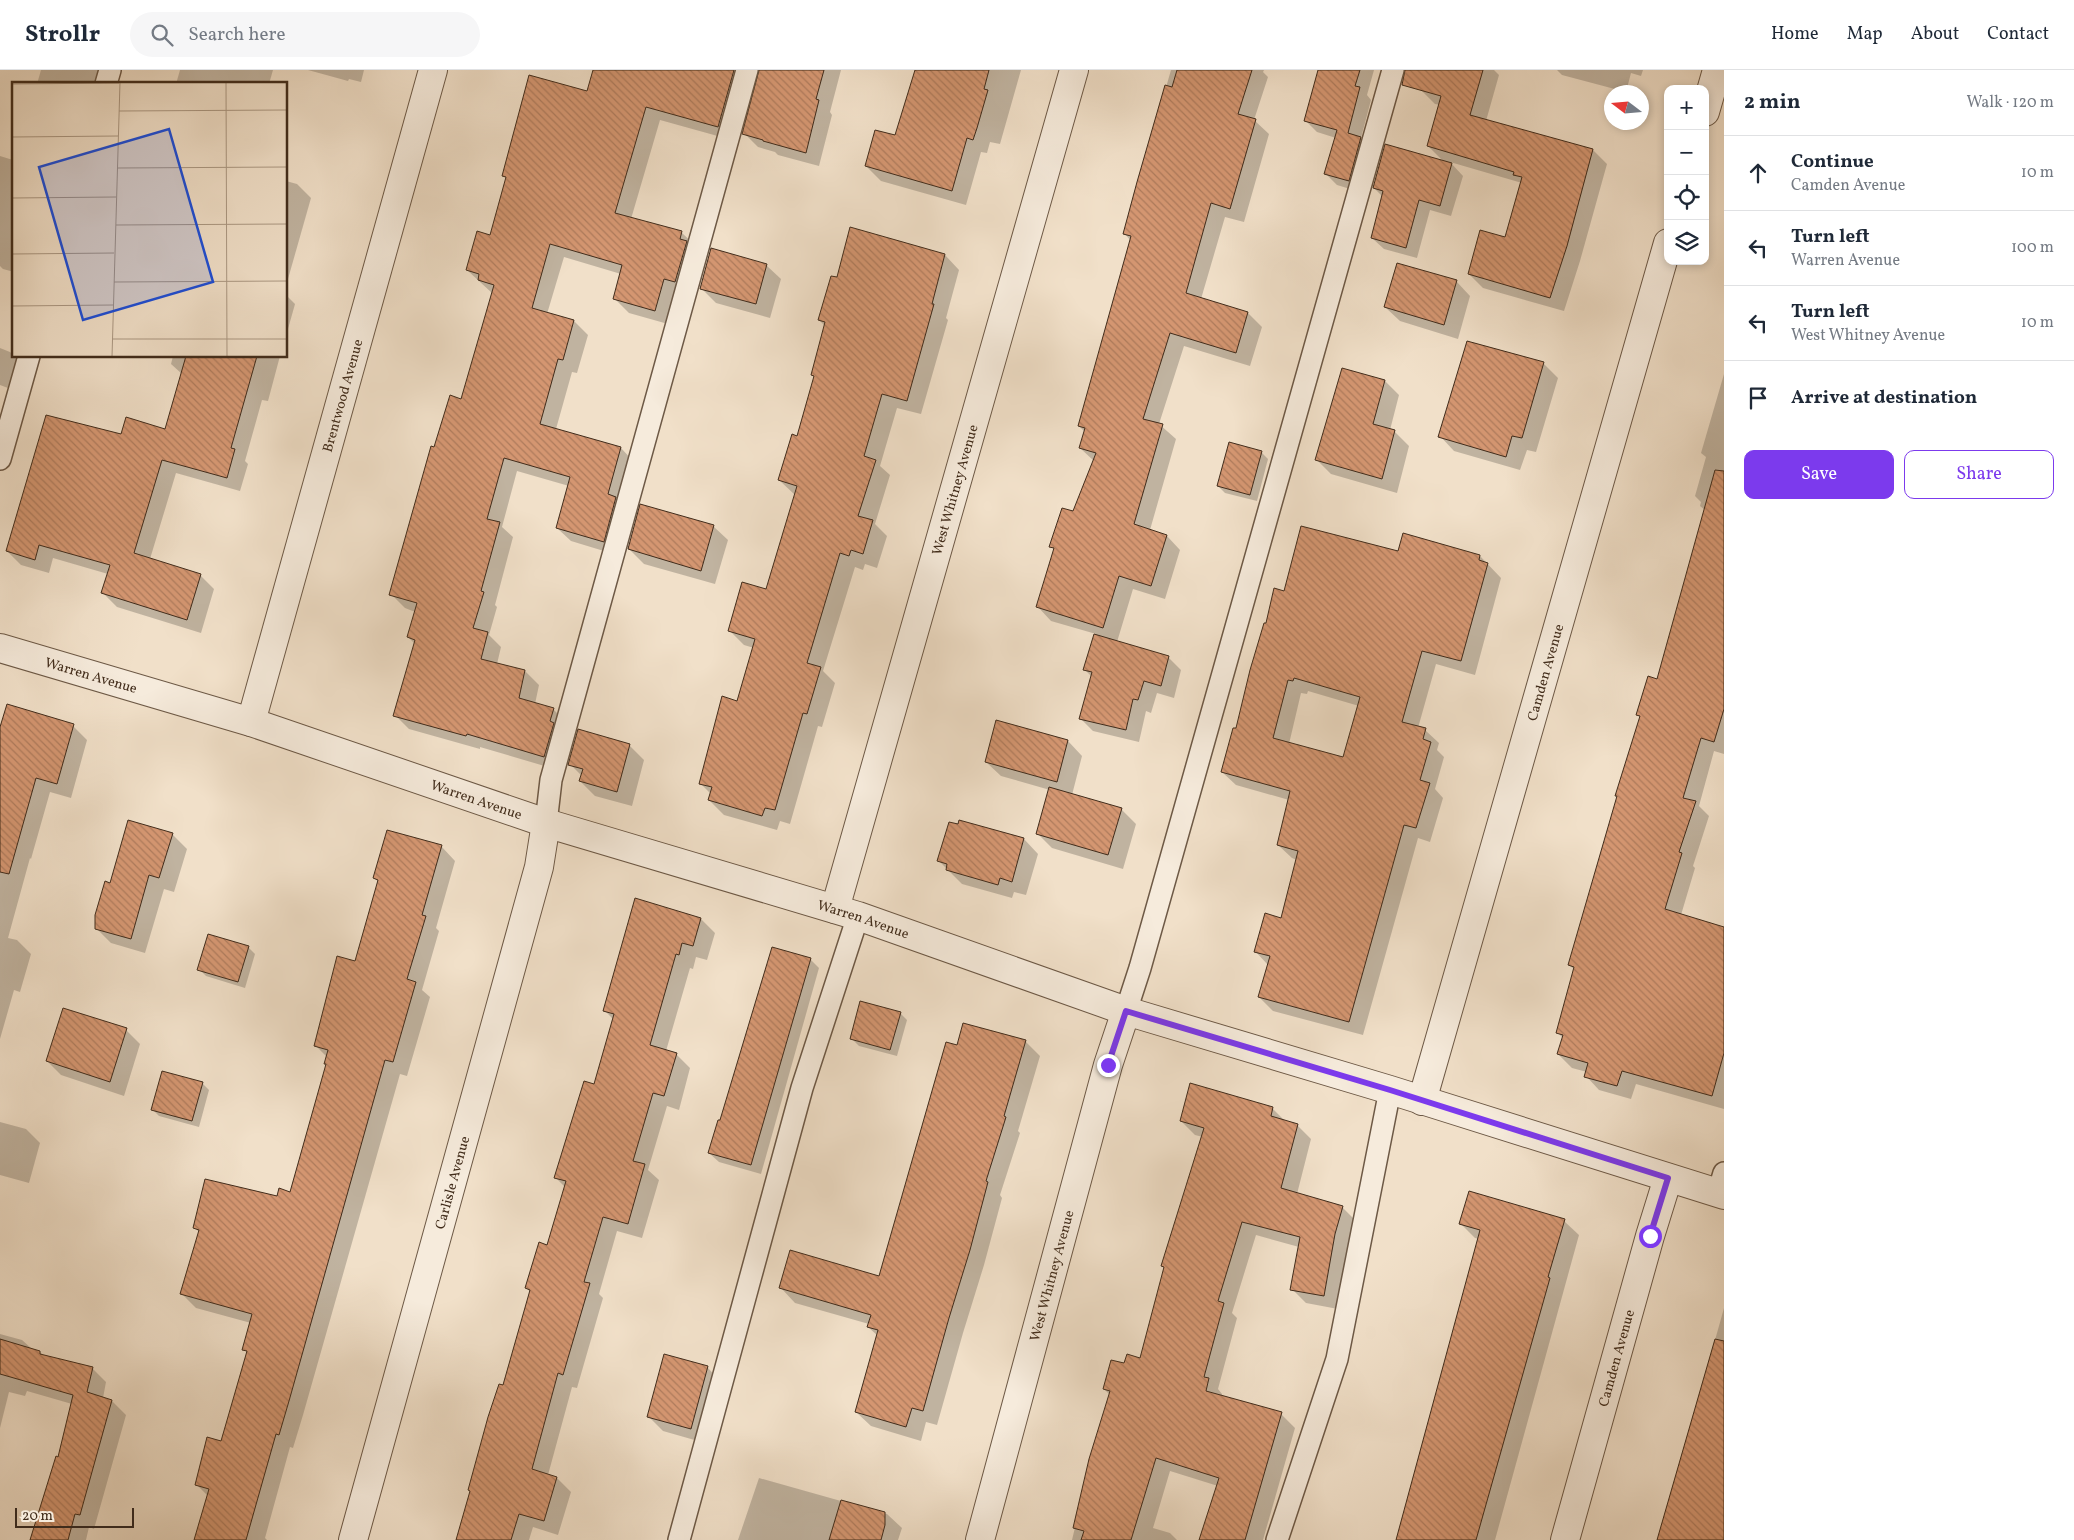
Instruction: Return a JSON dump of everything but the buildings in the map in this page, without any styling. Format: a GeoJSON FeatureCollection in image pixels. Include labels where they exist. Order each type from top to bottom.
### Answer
{"type":"FeatureCollection","features":[{"type":"Feature","properties":{"kind":"street","name":"Brentwood Avenue"},"geometry":{"type":"LineString","coordinates":[[251,722],[433,70]]}},
{"type":"Feature","properties":{"kind":"street","name":"West Whitney Avenue"},"geometry":{"type":"LineString","coordinates":[[847,913],[1074,70]]}},
{"type":"Feature","properties":{"kind":"street"},"geometry":{"type":"LineString","coordinates":[[1709,98],[1717,70]]}},
{"type":"Feature","properties":{"kind":"street","name":"Camden Avenue"},"geometry":{"type":"LineString","coordinates":[[1422,1101],[1664,257]]}},
{"type":"Feature","properties":{"kind":"street","name":"Warren Avenue"},"geometry":{"type":"LineString","coordinates":[[0,648],[251,722],[546,824],[847,913],[1126,1011],[1390,1090],[1668,1178],[1722,1187]]}},
{"type":"Feature","properties":{"kind":"street","name":"Carlisle Avenue"},"geometry":{"type":"LineString","coordinates":[[353,1540],[539,867],[546,824]]}},
{"type":"Feature","properties":{"kind":"street","name":"West Whitney Avenue"},"geometry":{"type":"LineString","coordinates":[[980,1540],[1108,1065],[1126,1011]]}},
{"type":"Feature","properties":{"kind":"street","name":"Camden Avenue"},"geometry":{"type":"LineString","coordinates":[[1566,1540],[1650,1236],[1668,1178]]}},
{"type":"Feature","properties":{"kind":"lane"},"geometry":{"type":"LineString","coordinates":[[546,824],[551,780],[747,70]]}},
{"type":"Feature","properties":{"kind":"lane"},"geometry":{"type":"LineString","coordinates":[[1126,1011],[1140,968],[1393,70]]}},
{"type":"Feature","properties":{"kind":"lane"},"geometry":{"type":"LineString","coordinates":[[0,459],[28,358]]}},
{"type":"Feature","properties":{"kind":"lane"},"geometry":{"type":"LineString","coordinates":[[679,1540],[802,1088],[847,913]]}},
{"type":"Feature","properties":{"kind":"lane"},"geometry":{"type":"LineString","coordinates":[[1277,1540],[1337,1359],[1390,1090]]}},
{"type":"Feature","properties":{"kind":"route"},"geometry":{"type":"LineString","coordinates":[[1108,1065],[1126,1011],[1390,1090],[1668,1178],[1650,1236]]}}]}
